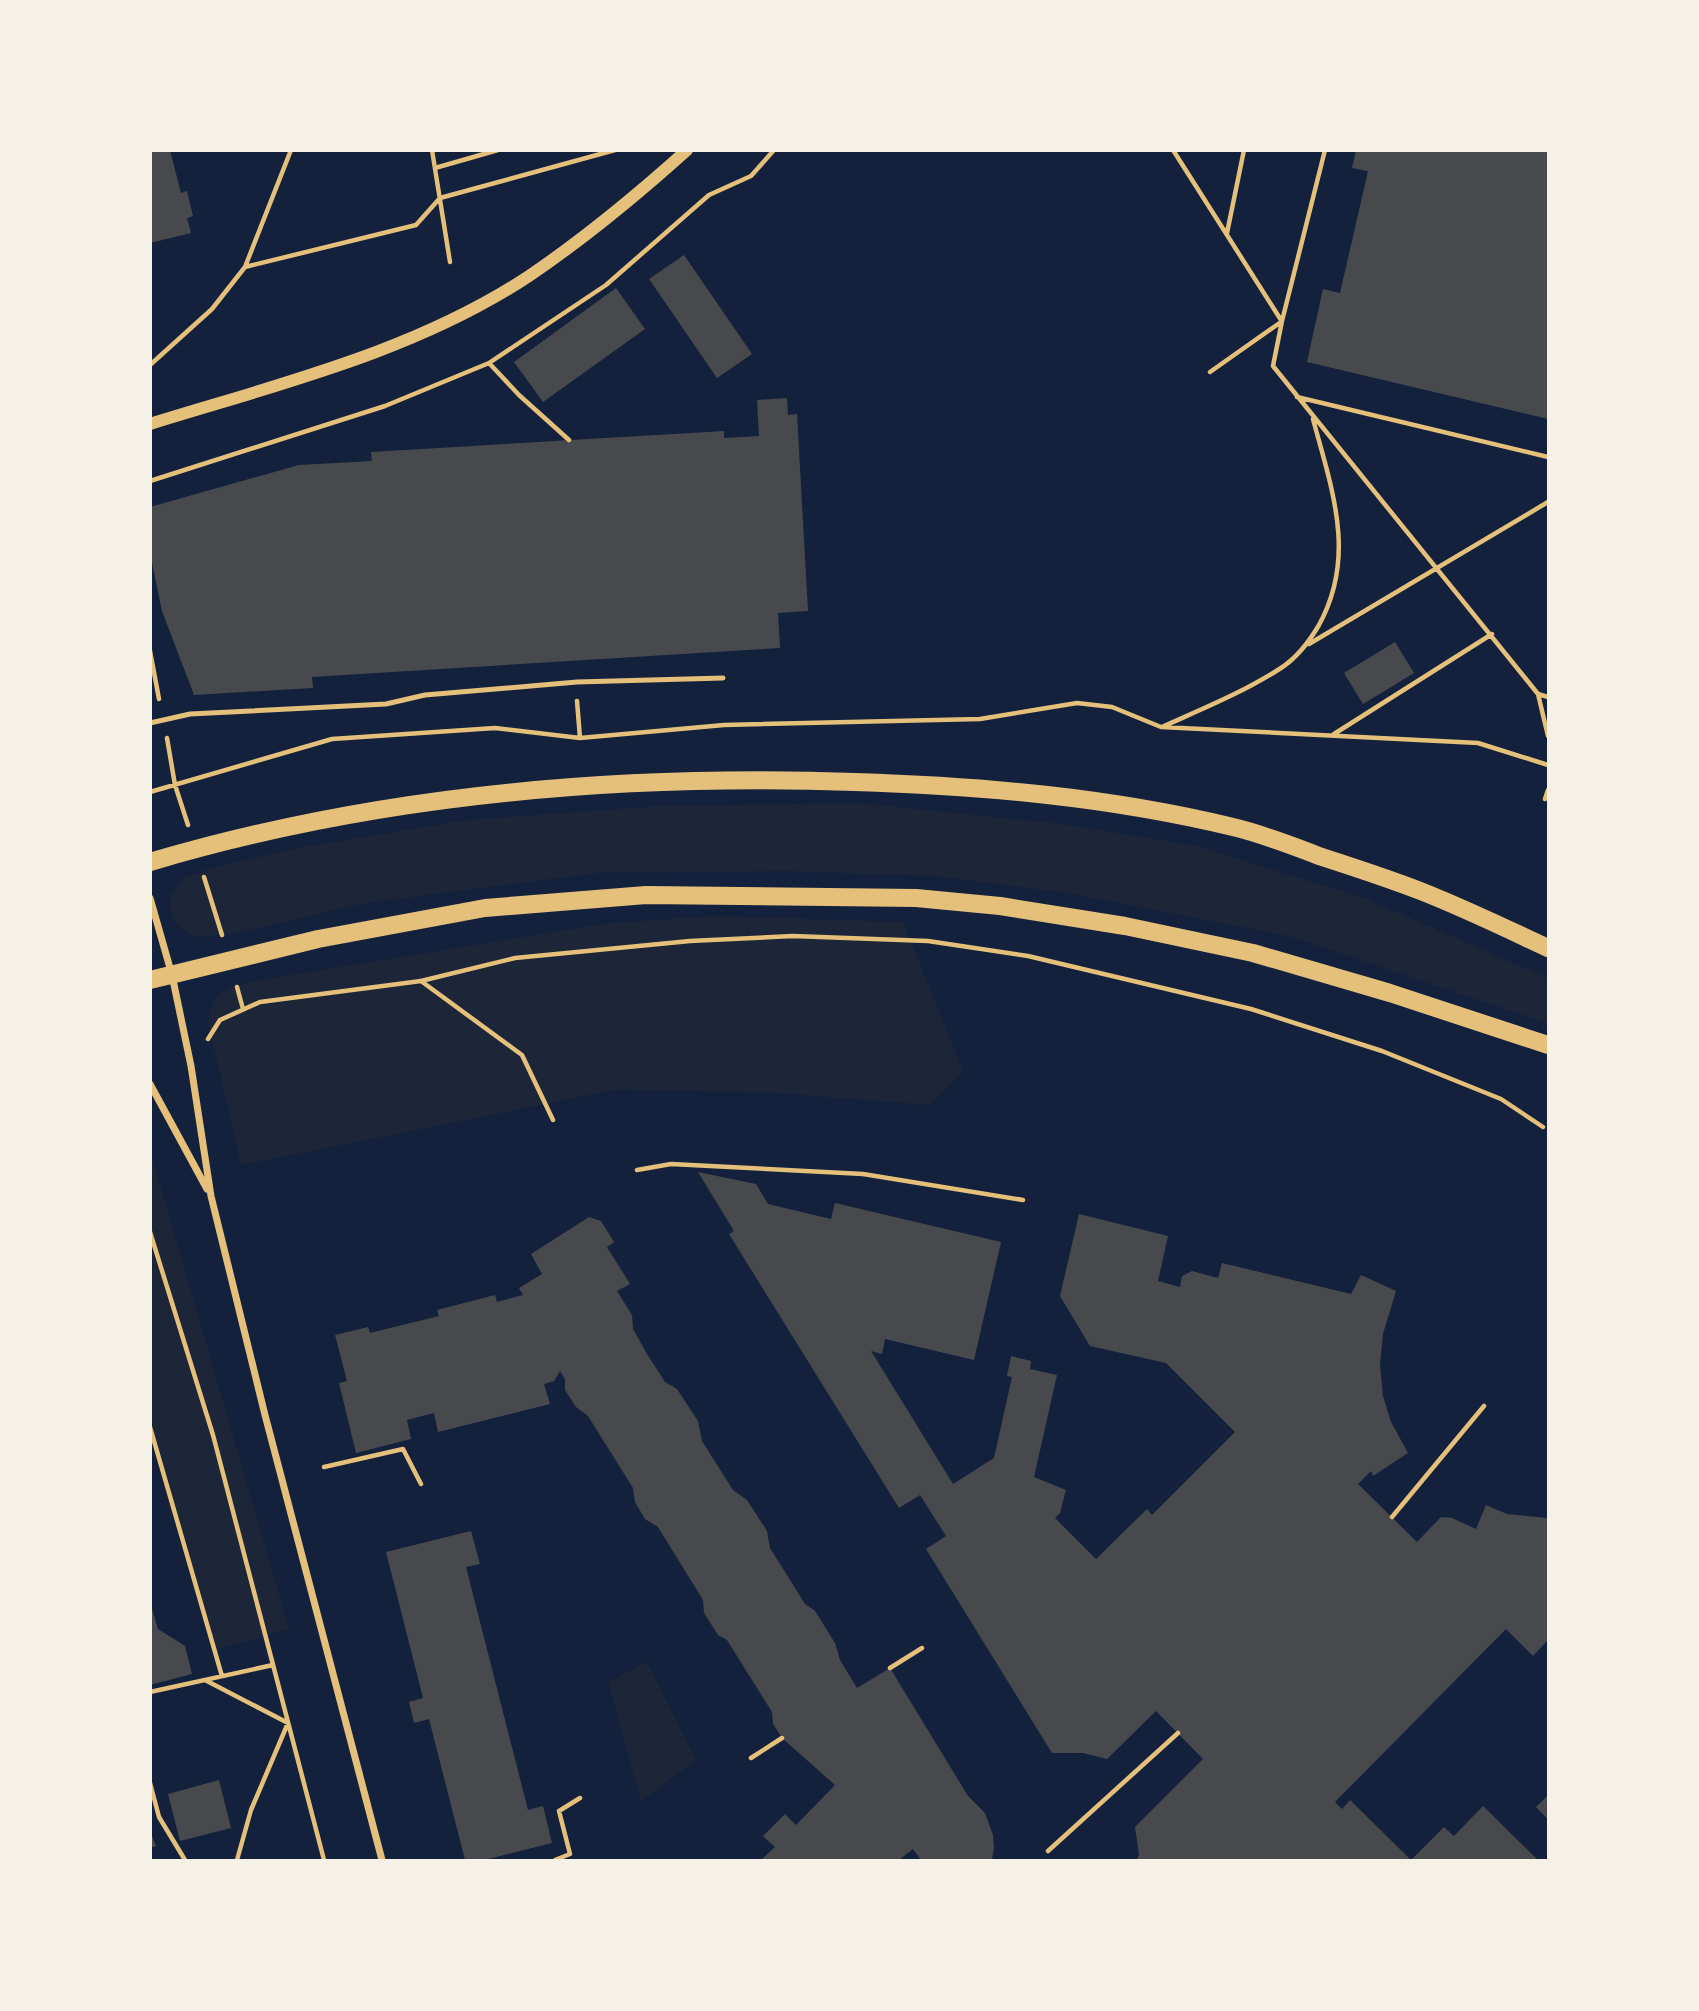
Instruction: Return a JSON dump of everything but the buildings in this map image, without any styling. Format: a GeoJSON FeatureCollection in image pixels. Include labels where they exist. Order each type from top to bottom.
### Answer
{"type":"FeatureCollection","features":[{"type":"Feature","properties":{"kind":"main road"},"geometry":{"type":"LineString","coordinates":[[150,862],[196,848],[308,823],[496,793],[616,783],[726,779],[930,784],[1038,793],[1142,808],[1236,828],[1423,892],[1549,948]]}},
{"type":"Feature","properties":{"kind":"main road"},"geometry":{"type":"LineString","coordinates":[[150,981],[318,939],[485,908],[646,895],[916,898],[1000,906],[1113,924],[1253,953],[1390,993],[1549,1045]]}},
{"type":"Feature","properties":{"kind":"street"},"geometry":{"type":"LineString","coordinates":[[150,424],[375,353],[459,315],[528,277],[640,192],[687,150]]}},
{"type":"Feature","properties":{"kind":"street"},"geometry":{"type":"LineString","coordinates":[[150,898],[172,975],[191,1066],[211,1196],[265,1415],[382,1860]]}},
{"type":"Feature","properties":{"kind":"street"},"geometry":{"type":"LineString","coordinates":[[150,1084],[211,1196]]}},
{"type":"Feature","properties":{"kind":"lane"},"geometry":{"type":"LineString","coordinates":[[150,723],[190,714],[386,704],[425,695],[576,682],[723,678]]}},
{"type":"Feature","properties":{"kind":"path"},"geometry":{"type":"LineString","coordinates":[[150,365],[212,309],[245,267],[291,150]]}},
{"type":"Feature","properties":{"kind":"path"},"geometry":{"type":"LineString","coordinates":[[432,150],[450,262]]}},
{"type":"Feature","properties":{"kind":"path"},"geometry":{"type":"LineString","coordinates":[[435,168],[498,150]]}},
{"type":"Feature","properties":{"kind":"path"},"geometry":{"type":"LineString","coordinates":[[245,267],[416,225],[440,198],[615,150]]}},
{"type":"Feature","properties":{"kind":"path"},"geometry":{"type":"LineString","coordinates":[[150,481],[385,406],[489,363],[606,285],[709,195],[751,176],[774,150]]}},
{"type":"Feature","properties":{"kind":"path"},"geometry":{"type":"LineString","coordinates":[[1173,150],[1282,321]]}},
{"type":"Feature","properties":{"kind":"path"},"geometry":{"type":"LineString","coordinates":[[1226,234],[1244,150]]}},
{"type":"Feature","properties":{"kind":"path"},"geometry":{"type":"LineString","coordinates":[[1325,150],[1273,366],[1538,694],[1549,736]]}},
{"type":"Feature","properties":{"kind":"path"},"geometry":{"type":"LineString","coordinates":[[1210,372],[1282,321]]}},
{"type":"Feature","properties":{"kind":"path"},"geometry":{"type":"LineString","coordinates":[[489,363],[519,395],[569,440]]}},
{"type":"Feature","properties":{"kind":"path"},"geometry":{"type":"LineString","coordinates":[[1297,397],[1549,457]]}},
{"type":"Feature","properties":{"kind":"path"},"geometry":{"type":"LineString","coordinates":[[1308,645],[1330,605],[1338,571],[1340,537],[1334,496],[1312,416]]}},
{"type":"Feature","properties":{"kind":"path"},"geometry":{"type":"LineString","coordinates":[[1161,727],[1237,692],[1282,667],[1308,645],[1549,502]]}},
{"type":"Feature","properties":{"kind":"path"},"geometry":{"type":"LineString","coordinates":[[1334,734],[1492,634]]}},
{"type":"Feature","properties":{"kind":"path"},"geometry":{"type":"LineString","coordinates":[[1538,694],[1549,697]]}},
{"type":"Feature","properties":{"kind":"path"},"geometry":{"type":"LineString","coordinates":[[577,702],[580,738]]}},
{"type":"Feature","properties":{"kind":"path"},"geometry":{"type":"LineString","coordinates":[[150,792],[332,739],[495,728],[580,738],[724,726],[980,719],[1077,703],[1112,707],[1161,727],[1478,743],[1549,765]]}},
{"type":"Feature","properties":{"kind":"path"},"geometry":{"type":"LineString","coordinates":[[1545,799],[1549,790]]}},
{"type":"Feature","properties":{"kind":"path"},"geometry":{"type":"LineString","coordinates":[[202,870],[223,940]]}},
{"type":"Feature","properties":{"kind":"path"},"geometry":{"type":"LineString","coordinates":[[191,1066],[220,1020],[260,1002],[421,981],[515,958],[690,941],[793,936],[928,941],[1028,956],[1251,1009],[1382,1051],[1501,1099],[1543,1126]]}},
{"type":"Feature","properties":{"kind":"path"},"geometry":{"type":"LineString","coordinates":[[421,981],[522,1055],[553,1120]]}},
{"type":"Feature","properties":{"kind":"path"},"geometry":{"type":"LineString","coordinates":[[636,1170],[670,1164],[863,1174],[1023,1200]]}},
{"type":"Feature","properties":{"kind":"path"},"geometry":{"type":"LineString","coordinates":[[150,1232],[213,1435],[324,1860]]}},
{"type":"Feature","properties":{"kind":"path"},"geometry":{"type":"LineString","coordinates":[[1392,1517],[1484,1406]]}},
{"type":"Feature","properties":{"kind":"path"},"geometry":{"type":"LineString","coordinates":[[150,1427],[222,1676]]}},
{"type":"Feature","properties":{"kind":"path"},"geometry":{"type":"LineString","coordinates":[[324,1467],[403,1449],[421,1484]]}},
{"type":"Feature","properties":{"kind":"path"},"geometry":{"type":"LineString","coordinates":[[890,1668],[922,1648]]}},
{"type":"Feature","properties":{"kind":"path"},"geometry":{"type":"LineString","coordinates":[[150,1692],[273,1665]]}},
{"type":"Feature","properties":{"kind":"path"},"geometry":{"type":"LineString","coordinates":[[205,1680],[288,1723]]}},
{"type":"Feature","properties":{"kind":"path"},"geometry":{"type":"LineString","coordinates":[[237,1860],[251,1810],[288,1723]]}},
{"type":"Feature","properties":{"kind":"path"},"geometry":{"type":"LineString","coordinates":[[1048,1850],[1178,1733]]}},
{"type":"Feature","properties":{"kind":"path"},"geometry":{"type":"LineString","coordinates":[[751,1758],[782,1738]]}},
{"type":"Feature","properties":{"kind":"path"},"geometry":{"type":"LineString","coordinates":[[150,1783],[159,1817],[185,1860]]}},
{"type":"Feature","properties":{"kind":"path"},"geometry":{"type":"LineString","coordinates":[[555,1860],[571,1857],[559,1811],[580,1798]]}},
{"type":"Feature","properties":{"kind":"shaded area"},"geometry":{"type":"Polygon","coordinates":[[[858,803],[1062,824],[1197,846],[1364,898],[1548,978],[1548,1023],[1288,936],[1068,893],[934,876],[786,871],[597,873],[366,903],[240,932],[203,937],[189,934],[177,925],[170,910],[172,892],[185,877],[220,866],[298,848],[467,820],[659,806],[858,803]]]}},
{"type":"Feature","properties":{"kind":"shaded area"},"geometry":{"type":"Polygon","coordinates":[[[715,916],[903,922],[963,1071],[929,1105],[778,1093],[619,1089],[241,1165],[208,1021],[212,1004],[223,992],[266,979],[609,923],[715,916]]]}},
{"type":"Feature","properties":{"kind":"shaded area"},"geometry":{"type":"Polygon","coordinates":[[[150,1150],[289,1629],[215,1650],[151,1439],[150,1150]]]}},
{"type":"Feature","properties":{"kind":"shaded area"},"geometry":{"type":"Polygon","coordinates":[[[647,1662],[696,1760],[641,1801],[608,1682],[647,1662]]]}}]}
